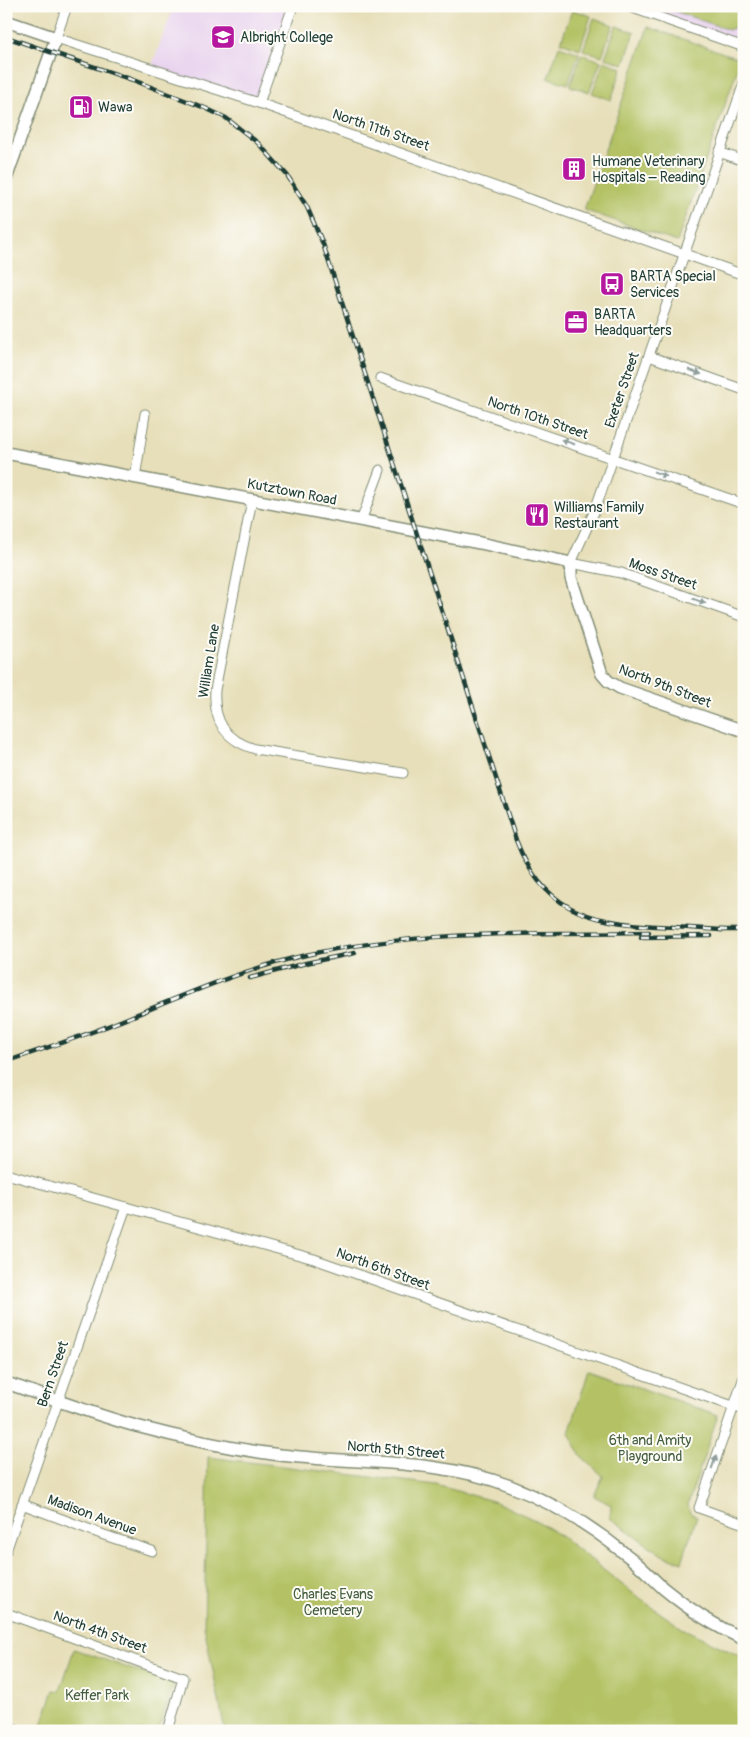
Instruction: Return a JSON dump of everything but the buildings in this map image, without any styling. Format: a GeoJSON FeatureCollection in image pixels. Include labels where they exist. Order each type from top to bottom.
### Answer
{"type":"FeatureCollection","features":[{"type":"Feature","properties":{"kind":"main road","name":"North 11th Street"},"geometry":{"type":"LineString","coordinates":[[6,21],[56,38]]}},
{"type":"Feature","properties":{"kind":"main road"},"geometry":{"type":"LineString","coordinates":[[6,179],[56,38]]}},
{"type":"Feature","properties":{"kind":"main road","name":"Kutztown Road"},"geometry":{"type":"LineString","coordinates":[[6,453],[480,543],[571,563]]}},
{"type":"Feature","properties":{"kind":"main road","name":"North 9th Street"},"geometry":{"type":"LineString","coordinates":[[571,563],[571,578],[605,679],[620,688],[744,731]]}},
{"type":"Feature","properties":{"kind":"main road","name":"North 5th Street"},"geometry":{"type":"LineString","coordinates":[[6,1383],[135,1426],[231,1448],[313,1459],[439,1468],[468,1473],[503,1484],[547,1502],[585,1524],[626,1554],[688,1608],[715,1625],[744,1639]]}},
{"type":"Feature","properties":{"kind":"street"},"geometry":{"type":"LineString","coordinates":[[56,38],[67,6]]}},
{"type":"Feature","properties":{"kind":"street"},"geometry":{"type":"LineString","coordinates":[[259,103],[294,6]]}},
{"type":"Feature","properties":{"kind":"street"},"geometry":{"type":"LineString","coordinates":[[627,6],[744,48]]}},
{"type":"Feature","properties":{"kind":"street","name":"North 11th Street"},"geometry":{"type":"LineString","coordinates":[[56,38],[259,103],[744,275]]}},
{"type":"Feature","properties":{"kind":"street","name":"Exeter Street"},"geometry":{"type":"LineString","coordinates":[[571,563],[595,510],[614,458],[744,83]]}},
{"type":"Feature","properties":{"kind":"street"},"geometry":{"type":"LineString","coordinates":[[719,152],[744,161]]}},
{"type":"Feature","properties":{"kind":"street"},"geometry":{"type":"LineString","coordinates":[[649,356],[744,390]]}},
{"type":"Feature","properties":{"kind":"street","name":"North 10th Street"},"geometry":{"type":"LineString","coordinates":[[380,378],[744,504]]}},
{"type":"Feature","properties":{"kind":"street"},"geometry":{"type":"LineString","coordinates":[[135,478],[145,414]]}},
{"type":"Feature","properties":{"kind":"street"},"geometry":{"type":"LineString","coordinates":[[361,521],[380,470]]}},
{"type":"Feature","properties":{"kind":"street","name":"William Lane"},"geometry":{"type":"LineString","coordinates":[[252,500],[215,690],[214,701],[220,725],[239,743],[255,749],[403,774]]}},
{"type":"Feature","properties":{"kind":"street","name":"Moss Street"},"geometry":{"type":"LineString","coordinates":[[571,563],[621,573],[744,617]]}},
{"type":"Feature","properties":{"kind":"street","name":"North 6th Street"},"geometry":{"type":"LineString","coordinates":[[6,1174],[318,1260],[744,1410]]}},
{"type":"Feature","properties":{"kind":"street","name":"Bern Street"},"geometry":{"type":"LineString","coordinates":[[6,1551],[126,1207]]}},
{"type":"Feature","properties":{"kind":"street"},"geometry":{"type":"LineString","coordinates":[[744,1377],[699,1508],[744,1524]]}},
{"type":"Feature","properties":{"kind":"street","name":"Madison Avenue"},"geometry":{"type":"LineString","coordinates":[[22,1504],[152,1551]]}},
{"type":"Feature","properties":{"kind":"street","name":"North 4th Street"},"geometry":{"type":"LineString","coordinates":[[6,1613],[183,1678],[168,1731]]}},
{"type":"Feature","properties":{"kind":"street"},"geometry":{"type":"LineString","coordinates":[[6,1726],[21,1731]]}},
{"type":"Feature","properties":{"kind":"shaded area","name":"Albright College"},"geometry":{"type":"Polygon","coordinates":[[[174,6],[293,6],[259,103],[151,68],[174,6]]]}},
{"type":"Feature","properties":{"kind":"shaded area"},"geometry":{"type":"Polygon","coordinates":[[[627,6],[744,6],[744,47],[627,6]]]}},
{"type":"Feature","properties":{"kind":"green space"},"geometry":{"type":"Polygon","coordinates":[[[660,6],[744,6],[744,23],[729,30],[660,6]]]}},
{"type":"Feature","properties":{"kind":"green space"},"geometry":{"type":"Polygon","coordinates":[[[572,10],[591,16],[580,49],[561,42],[572,10]]]}},
{"type":"Feature","properties":{"kind":"green space"},"geometry":{"type":"Polygon","coordinates":[[[594,18],[613,25],[602,56],[583,50],[594,18]]]}},
{"type":"Feature","properties":{"kind":"green space"},"geometry":{"type":"Polygon","coordinates":[[[616,26],[635,32],[624,64],[605,58],[616,26]]]}},
{"type":"Feature","properties":{"kind":"green space"},"geometry":{"type":"Polygon","coordinates":[[[648,27],[741,59],[677,242],[584,210],[648,27]]]}},
{"type":"Feature","properties":{"kind":"green space"},"geometry":{"type":"Polygon","coordinates":[[[559,46],[579,53],[568,84],[548,78],[559,46]]]}},
{"type":"Feature","properties":{"kind":"green space"},"geometry":{"type":"Polygon","coordinates":[[[581,54],[601,61],[589,92],[570,86],[581,54]]]}},
{"type":"Feature","properties":{"kind":"green space"},"geometry":{"type":"Polygon","coordinates":[[[604,61],[622,68],[611,100],[592,93],[604,61]]]}},
{"type":"Feature","properties":{"kind":"green space","name":"6th and Amity Playground"},"geometry":{"type":"Polygon","coordinates":[[[589,1370],[718,1415],[688,1504],[690,1513],[697,1516],[682,1562],[662,1555],[610,1518],[611,1505],[594,1496],[603,1476],[581,1456],[569,1433],[589,1370]]]}},
{"type":"Feature","properties":{"kind":"green space","name":"Charles Evans Cemetery"},"geometry":{"type":"Polygon","coordinates":[[[208,1457],[436,1485],[496,1502],[537,1521],[562,1537],[639,1598],[682,1628],[744,1658],[744,1731],[225,1731],[204,1626],[208,1457]]]}},
{"type":"Feature","properties":{"kind":"green space","name":"Keffer Park"},"geometry":{"type":"Polygon","coordinates":[[[74,1649],[174,1684],[158,1731],[40,1731],[54,1690],[60,1691],[74,1649]]]}},
{"type":"Feature","properties":{"kind":"railway"},"geometry":{"type":"LineString","coordinates":[[6,37],[133,80],[226,118],[258,143],[287,175],[307,207],[323,244],[516,840],[527,863],[539,882],[553,896],[570,907],[588,915],[608,921],[631,924],[724,930]]}},
{"type":"Feature","properties":{"kind":"railway"},"geometry":{"type":"LineString","coordinates":[[719,930],[744,930]]}},
{"type":"Feature","properties":{"kind":"railway"},"geometry":{"type":"LineString","coordinates":[[6,1062],[100,1029],[232,977],[306,955],[348,947],[434,937],[649,932]]}},
{"type":"Feature","properties":{"kind":"railway"},"geometry":{"type":"LineString","coordinates":[[641,937],[711,936]]}},
{"type":"Feature","properties":{"kind":"railway"},"geometry":{"type":"LineString","coordinates":[[250,978],[306,963],[355,953]]}},
{"type":"Feature","properties":{"kind":"place","name":"Albright College"},"geometry":{"type":"Point","coordinates":[223,37]}},
{"type":"Feature","properties":{"kind":"place","name":"Wawa"},"geometry":{"type":"Point","coordinates":[81,107]}},
{"type":"Feature","properties":{"kind":"place","name":"Humane Veterinary Hospitals – Reading"},"geometry":{"type":"Point","coordinates":[574,169]}},
{"type":"Feature","properties":{"kind":"place","name":"BARTA Special Services"},"geometry":{"type":"Point","coordinates":[612,284]}},
{"type":"Feature","properties":{"kind":"place","name":"BARTA Headquarters"},"geometry":{"type":"Point","coordinates":[576,322]}},
{"type":"Feature","properties":{"kind":"place","name":"Williams Family Restaurant"},"geometry":{"type":"Point","coordinates":[537,515]}}]}
